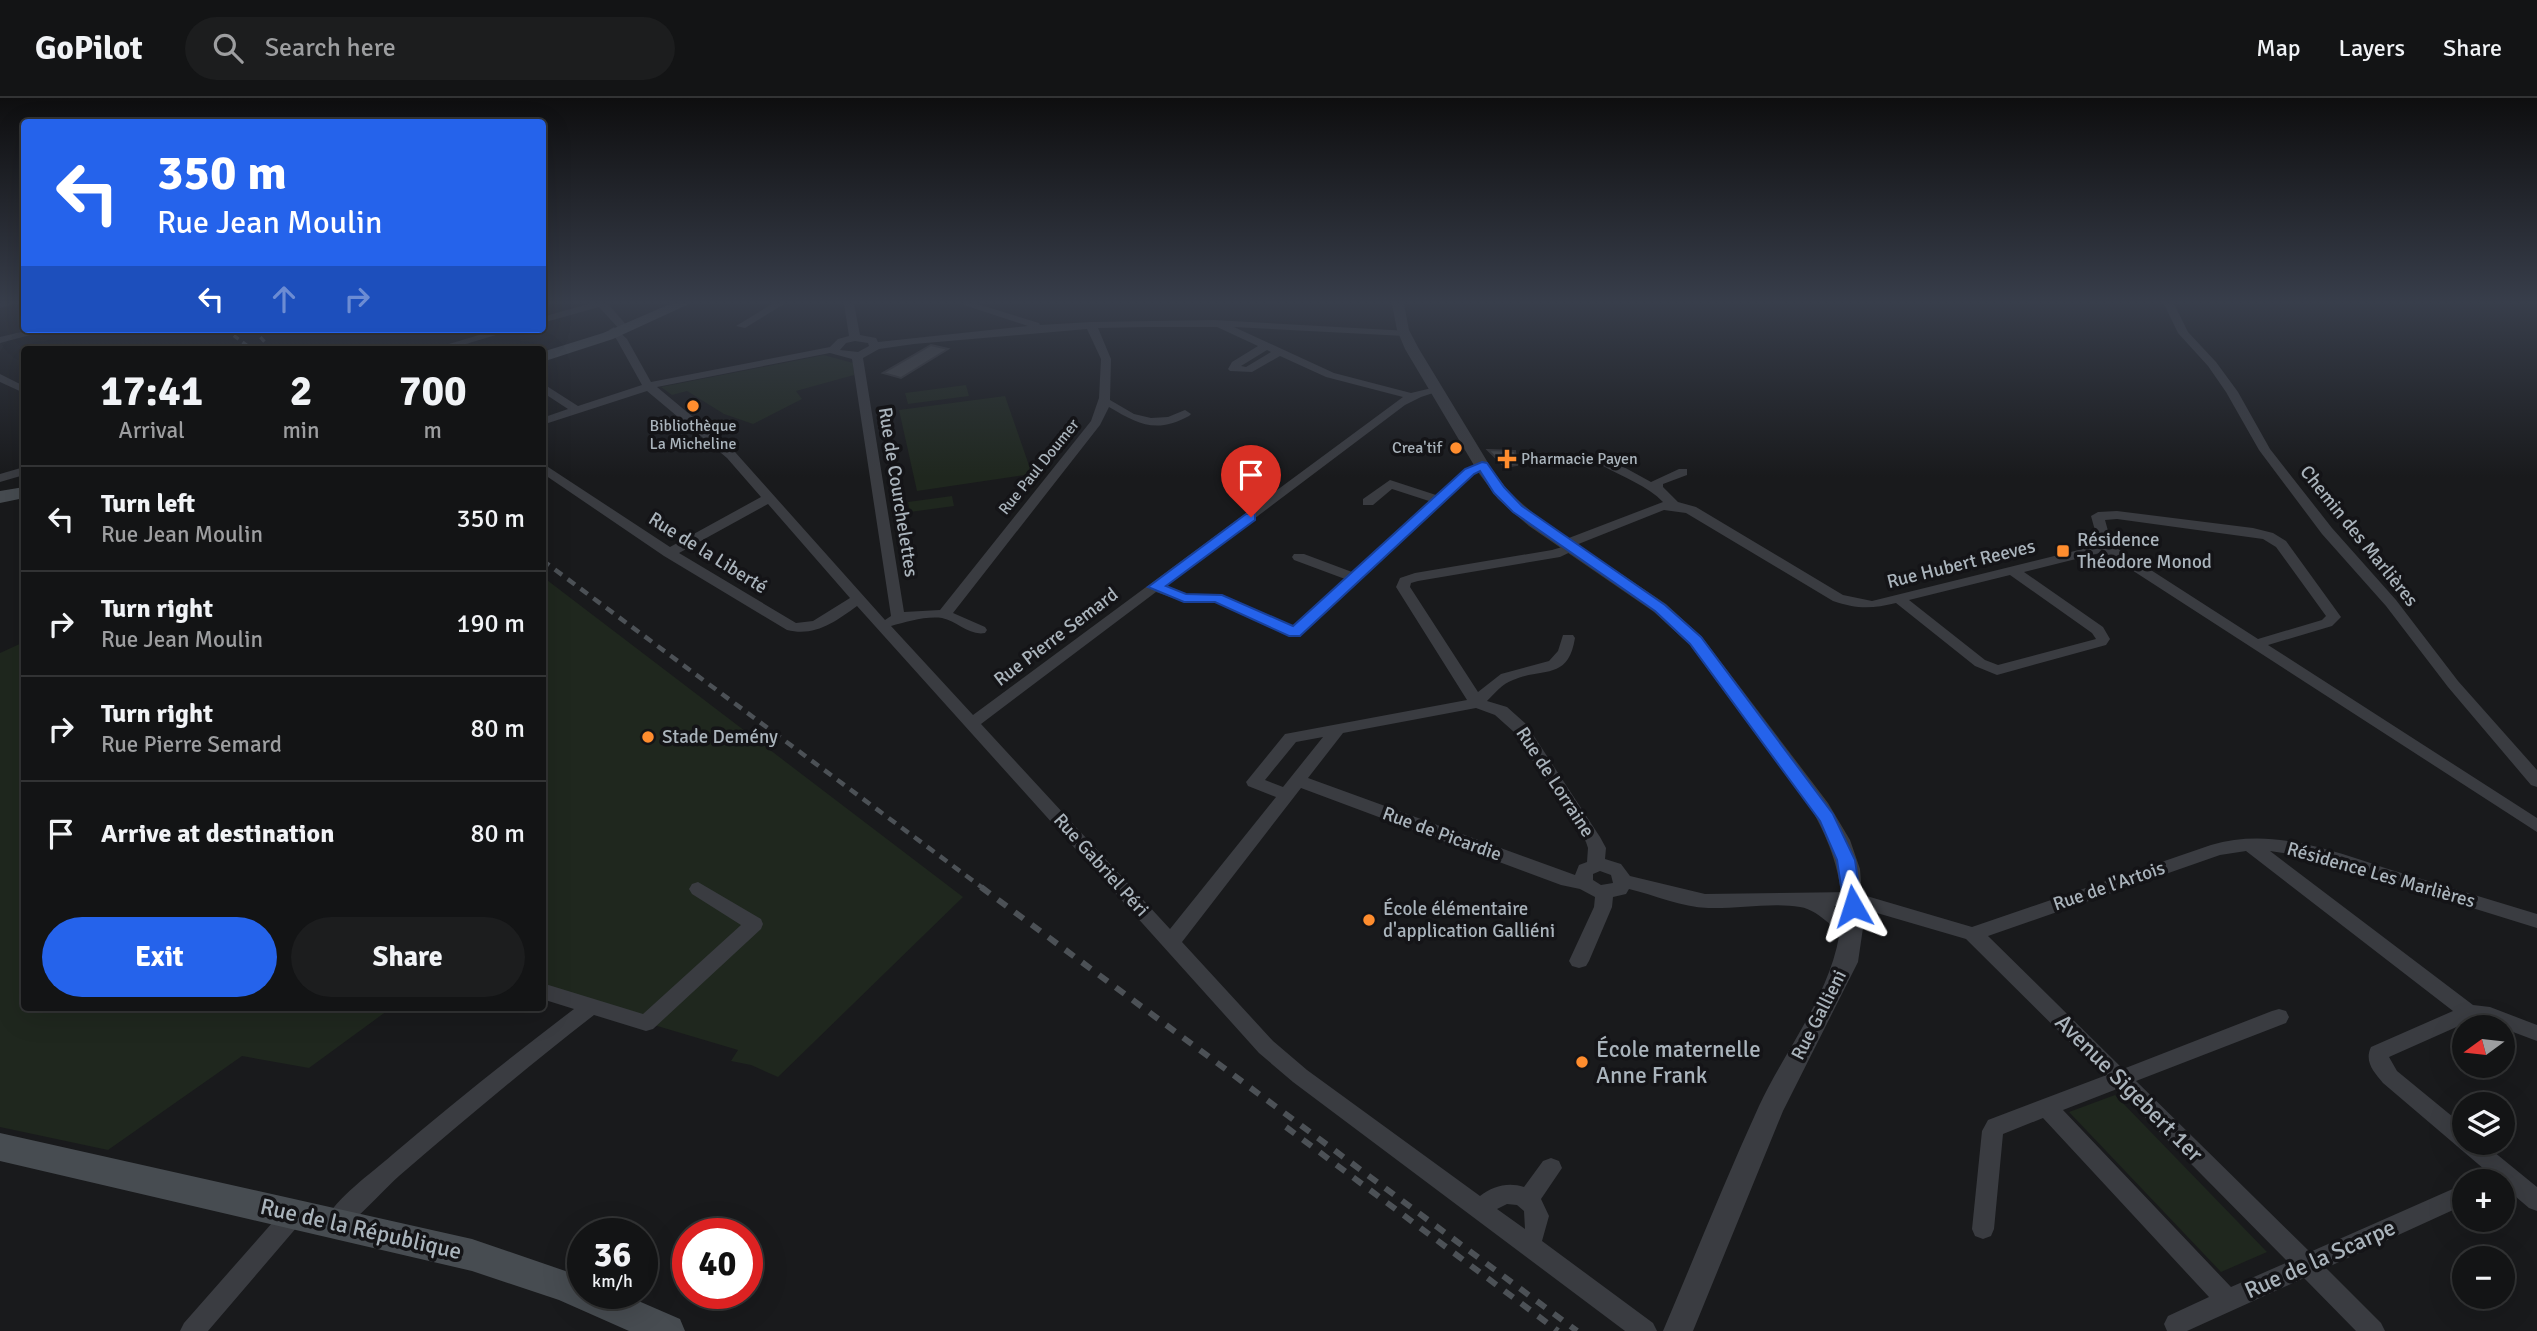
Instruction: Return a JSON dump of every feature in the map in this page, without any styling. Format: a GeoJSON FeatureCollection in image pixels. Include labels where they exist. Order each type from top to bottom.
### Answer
{"type":"FeatureCollection","features":[{"type":"Feature","properties":{"kind":"main road"},"geometry":{"type":"LineString","coordinates":[[0,497],[21,494]]}},
{"type":"Feature","properties":{"kind":"main road","name":"Rue de la République"},"geometry":{"type":"LineString","coordinates":[[0,1147],[423,1242],[518,1268],[668,1331]]}},
{"type":"Feature","properties":{"kind":"street"},"geometry":{"type":"LineString","coordinates":[[636,362],[648,386]]}},
{"type":"Feature","properties":{"kind":"street"},"geometry":{"type":"LineString","coordinates":[[546,421],[648,386],[771,362]]}},
{"type":"Feature","properties":{"kind":"street","name":"Rue de Courchelettes"},"geometry":{"type":"LineString","coordinates":[[858,362],[898,617]]}},
{"type":"Feature","properties":{"kind":"street"},"geometry":{"type":"LineString","coordinates":[[1105,362],[1103,369],[1107,391],[1105,403],[1113,404],[1132,417],[1151,422],[1170,421],[1185,414]]}},
{"type":"Feature","properties":{"kind":"street"},"geometry":{"type":"LineString","coordinates":[[1240,362],[1234,369],[1248,370],[1262,362]]}},
{"type":"Feature","properties":{"kind":"street"},"geometry":{"type":"LineString","coordinates":[[1298,362],[1339,378],[1412,396]]}},
{"type":"Feature","properties":{"kind":"street","name":"Rue Gallieni"},"geometry":{"type":"LineString","coordinates":[[1421,362],[1482,466],[1511,503],[1660,608],[1696,641],[1827,819],[1846,860],[1853,899],[1852,933],[1840,978],[1771,1108],[1678,1331]]}},
{"type":"Feature","properties":{"kind":"street","name":"Chemin des Marlières"},"geometry":{"type":"LineString","coordinates":[[2210,362],[2232,392],[2265,450],[2327,531],[2391,603],[2462,695],[2537,781]]}},
{"type":"Feature","properties":{"kind":"street"},"geometry":{"type":"LineString","coordinates":[[0,377],[21,388]]}},
{"type":"Feature","properties":{"kind":"street","name":"Rue Gabriel Péri"},"geometry":{"type":"LineString","coordinates":[[648,386],[726,450],[756,482],[858,599],[1254,1036],[1277,1057],[1645,1331]]}},
{"type":"Feature","properties":{"kind":"street"},"geometry":{"type":"LineString","coordinates":[[546,389],[575,410]]}},
{"type":"Feature","properties":{"kind":"street","name":"Rue Pierre Semard"},"geometry":{"type":"LineString","coordinates":[[972,723],[1412,396],[1436,390]]}},
{"type":"Feature","properties":{"kind":"street","name":"Rue Paul Doumer"},"geometry":{"type":"LineString","coordinates":[[944,614],[1096,422],[1105,403]]}},
{"type":"Feature","properties":{"kind":"street","name":"Rue Hubert Reeves"},"geometry":{"type":"LineString","coordinates":[[1607,463],[1642,483],[1657,488],[1673,505],[1691,510],[1838,598],[1862,605],[1900,600],[2106,547]]}},
{"type":"Feature","properties":{"kind":"street"},"geometry":{"type":"LineString","coordinates":[[1155,587],[1184,598],[1217,598],[1295,632],[1469,472],[1482,466]]}},
{"type":"Feature","properties":{"kind":"street","name":"Rue de la Liberté"},"geometry":{"type":"LineString","coordinates":[[546,470],[669,553],[795,629],[814,626],[858,599]]}},
{"type":"Feature","properties":{"kind":"street"},"geometry":{"type":"LineString","coordinates":[[0,478],[21,472]]}},
{"type":"Feature","properties":{"kind":"street"},"geometry":{"type":"LineString","coordinates":[[1657,488],[1657,482],[1683,472]]}},
{"type":"Feature","properties":{"kind":"street"},"geometry":{"type":"LineString","coordinates":[[1368,502],[1390,484],[1438,500]]}},
{"type":"Feature","properties":{"kind":"street"},"geometry":{"type":"LineString","coordinates":[[669,553],[770,498]]}},
{"type":"Feature","properties":{"kind":"street"},"geometry":{"type":"LineString","coordinates":[[1477,702],[1403,584],[1415,577],[1555,554],[1662,506],[1673,505]]}},
{"type":"Feature","properties":{"kind":"street"},"geometry":{"type":"LineString","coordinates":[[2256,644],[2333,619],[2333,613],[2281,544],[2253,532],[2117,515],[2098,516],[2106,547],[2537,826]]}},
{"type":"Feature","properties":{"kind":"street"},"geometry":{"type":"LineString","coordinates":[[1299,557],[1352,578]]}},
{"type":"Feature","properties":{"kind":"street"},"geometry":{"type":"LineString","coordinates":[[1900,600],[1980,663],[1997,670],[2101,642],[2103,639],[2098,631],[2014,571]]}},
{"type":"Feature","properties":{"kind":"street"},"geometry":{"type":"LineString","coordinates":[[884,627],[898,617],[944,614],[979,630]]}},
{"type":"Feature","properties":{"kind":"street"},"geometry":{"type":"LineString","coordinates":[[1287,795],[1254,782],[1291,737],[1477,702],[1506,678],[1556,665],[1565,656],[1568,638]]}},
{"type":"Feature","properties":{"kind":"street","name":"Rue de Lorraine"},"geometry":{"type":"LineString","coordinates":[[1477,702],[1501,711],[1520,728],[1594,841],[1597,848],[1596,864]]}},
{"type":"Feature","properties":{"kind":"street"},"geometry":{"type":"LineString","coordinates":[[1171,942],[1337,730]]}},
{"type":"Feature","properties":{"kind":"street","name":"Rue de Picardie"},"geometry":{"type":"LineString","coordinates":[[1299,781],[1556,877],[1585,883]]}},
{"type":"Feature","properties":{"kind":"street","name":"Résidence Les Marlières"},"geometry":{"type":"LineString","coordinates":[[2249,844],[2276,845],[2309,851],[2537,921]]}},
{"type":"Feature","properties":{"kind":"street","name":"Résidence Les Marlières"},"geometry":{"type":"LineString","coordinates":[[2249,844],[2469,1013],[2490,1015],[2537,1033]]}},
{"type":"Feature","properties":{"kind":"street","name":"Rue de l'Artois"},"geometry":{"type":"LineString","coordinates":[[1972,934],[2217,849],[2249,844]]}},
{"type":"Feature","properties":{"kind":"street"},"geometry":{"type":"LineString","coordinates":[[1596,864],[1613,867],[1622,875],[1623,881],[1617,890],[1604,893],[1585,883],[1583,876],[1585,870],[1596,864]]}},
{"type":"Feature","properties":{"kind":"street"},"geometry":{"type":"LineString","coordinates":[[1623,881],[1705,901],[1853,899]]}},
{"type":"Feature","properties":{"kind":"street"},"geometry":{"type":"LineString","coordinates":[[546,991],[646,1023],[754,924],[698,889]]}},
{"type":"Feature","properties":{"kind":"street"},"geometry":{"type":"LineString","coordinates":[[1579,961],[1603,907],[1604,893]]}},
{"type":"Feature","properties":{"kind":"street","name":"Avenue Sigebert 1er"},"geometry":{"type":"LineString","coordinates":[[1853,899],[1972,934],[1986,945],[2373,1331]]}},
{"type":"Feature","properties":{"kind":"street"},"geometry":{"type":"LineString","coordinates":[[1800,900],[1832,913],[1852,933]]}},
{"type":"Feature","properties":{"kind":"street"},"geometry":{"type":"LineString","coordinates":[[335,1223],[365,1192],[471,1101],[591,1006]]}},
{"type":"Feature","properties":{"kind":"street"},"geometry":{"type":"LineString","coordinates":[[2452,1129],[2382,1069],[2378,1053],[2469,1013]]}},
{"type":"Feature","properties":{"kind":"street"},"geometry":{"type":"LineString","coordinates":[[1983,1229],[1993,1132],[2002,1124],[2279,1017]]}},
{"type":"Feature","properties":{"kind":"street"},"geometry":{"type":"LineString","coordinates":[[2046,1107],[2228,1301]]}},
{"type":"Feature","properties":{"kind":"street"},"geometry":{"type":"LineString","coordinates":[[2478,1155],[2491,1169]]}},
{"type":"Feature","properties":{"kind":"street"},"geometry":{"type":"LineString","coordinates":[[1528,1199],[1552,1168]]}},
{"type":"Feature","properties":{"kind":"street"},"geometry":{"type":"LineString","coordinates":[[2515,1188],[2537,1201]]}},
{"type":"Feature","properties":{"kind":"street"},"geometry":{"type":"LineString","coordinates":[[1481,1209],[1497,1196],[1521,1195],[1528,1199],[1537,1214],[1537,1225],[1529,1245]]}},
{"type":"Feature","properties":{"kind":"street","name":"Rue de la Scarpe"},"geometry":{"type":"LineString","coordinates":[[2176,1324],[2452,1199]]}},
{"type":"Feature","properties":{"kind":"street"},"geometry":{"type":"LineString","coordinates":[[192,1331],[295,1213]]}},
{"type":"Feature","properties":{"kind":"shaded area"},"geometry":{"type":"Polygon","coordinates":[[[791,362],[853,363],[854,375],[796,391],[802,399],[753,424],[724,414],[687,391],[672,395],[661,387],[791,362]]]}},
{"type":"Feature","properties":{"kind":"shaded area"},"geometry":{"type":"Polygon","coordinates":[[[966,385],[969,396],[908,404],[905,393],[966,385]]]}},
{"type":"Feature","properties":{"kind":"shaded area"},"geometry":{"type":"Polygon","coordinates":[[[1005,396],[1032,474],[917,491],[899,410],[1005,396]]]}},
{"type":"Feature","properties":{"kind":"shaded area"},"geometry":{"type":"Polygon","coordinates":[[[952,496],[954,506],[910,512],[908,502],[952,496]]]}},
{"type":"Feature","properties":{"kind":"shaded area","name":"Stade Demény"},"geometry":{"type":"Polygon","coordinates":[[[546,579],[963,897],[778,1077],[751,1065],[731,1061],[738,1050],[546,993],[546,579]]]}},
{"type":"Feature","properties":{"kind":"shaded area"},"geometry":{"type":"Polygon","coordinates":[[[21,643],[21,1011],[387,1011],[309,1068],[242,1056],[108,1150],[0,1127],[0,653],[21,643]]]}},
{"type":"Feature","properties":{"kind":"shaded area"},"geometry":{"type":"Polygon","coordinates":[[[2115,1095],[2267,1252],[2221,1272],[2069,1112],[2115,1095]]]}},
{"type":"Feature","properties":{"kind":"building"},"geometry":{"type":"Polygon","coordinates":[[[903,362],[928,362],[901,378],[883,373],[903,362]]]}},
{"type":"Feature","properties":{"kind":"building","name":"Pharmacie Payen"},"geometry":{"type":"Polygon","coordinates":[[[1488,450],[1515,451],[1517,465],[1505,467],[1488,450]]]}},
{"type":"Feature","properties":{"kind":"railway"},"geometry":{"type":"LineString","coordinates":[[546,563],[984,889]]}},
{"type":"Feature","properties":{"kind":"railway"},"geometry":{"type":"LineString","coordinates":[[981,887],[1577,1331]]}},
{"type":"Feature","properties":{"kind":"railway"},"geometry":{"type":"LineString","coordinates":[[1286,1127],[1558,1331]]}},
{"type":"Feature","properties":{"kind":"place","name":"Bibliothèque La Micheline"},"geometry":{"type":"Point","coordinates":[693,406]}},
{"type":"Feature","properties":{"kind":"place","name":"Crea'tif"},"geometry":{"type":"Point","coordinates":[1456,448]}},
{"type":"Feature","properties":{"kind":"place","name":"Pharmacie Payen"},"geometry":{"type":"Point","coordinates":[1507,459]}},
{"type":"Feature","properties":{"kind":"place","name":"Résidence Théodore Monod"},"geometry":{"type":"Point","coordinates":[2063,551]}},
{"type":"Feature","properties":{"kind":"place","name":"Stade Demény"},"geometry":{"type":"Point","coordinates":[648,737]}},
{"type":"Feature","properties":{"kind":"place","name":"École élémentaire d'application Galliéni"},"geometry":{"type":"Point","coordinates":[1369,920]}},
{"type":"Feature","properties":{"kind":"place","name":"École maternelle Anne Frank"},"geometry":{"type":"Point","coordinates":[1582,1062]}},
{"type":"Feature","properties":{"kind":"route"},"geometry":{"type":"LineString","coordinates":[[1251,517],[1155,587],[1184,598],[1217,598],[1295,632],[1469,472],[1482,466],[1499,490],[1518,509],[1554,537],[1660,608],[1696,641],[1821,808],[1839,840],[1849,869],[1853,906]]}}]}
